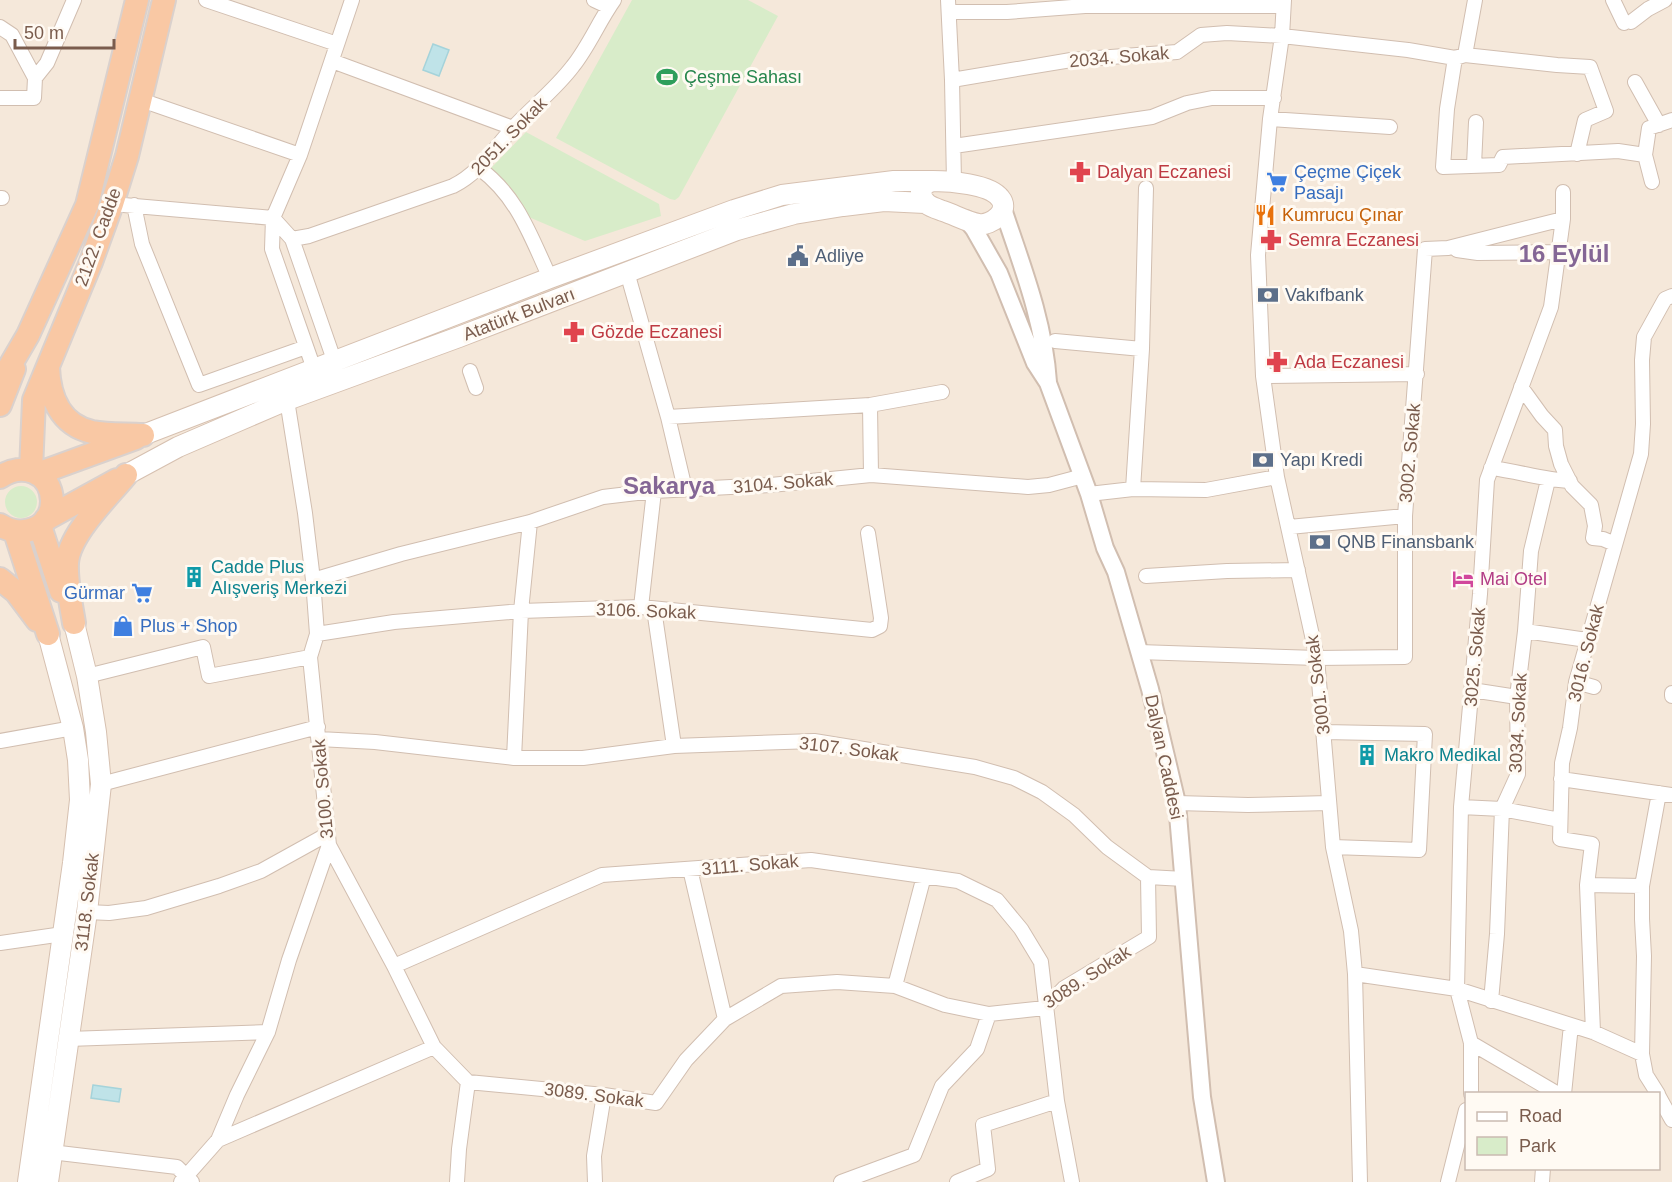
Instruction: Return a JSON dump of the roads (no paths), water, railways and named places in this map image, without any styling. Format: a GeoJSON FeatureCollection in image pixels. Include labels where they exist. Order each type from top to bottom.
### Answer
{"type":"FeatureCollection","features":[{"type":"Feature","properties":{"kind":"highway","name":"2122. Cadde"},"geometry":{"type":"LineString","coordinates":[[0,383],[28,335],[87,205],[137,0]]}},
{"type":"Feature","properties":{"kind":"highway","name":"2122. Cadde"},"geometry":{"type":"LineString","coordinates":[[34,472],[34,400],[91,262],[123,205],[127,156],[164,0]]}},
{"type":"Feature","properties":{"kind":"highway"},"geometry":{"type":"LineString","coordinates":[[0,405],[28,335]]}},
{"type":"Feature","properties":{"kind":"highway"},"geometry":{"type":"LineString","coordinates":[[48,364],[49,386],[53,398],[69,421],[80,428],[91,431],[143,435]]}},
{"type":"Feature","properties":{"kind":"highway"},"geometry":{"type":"LineString","coordinates":[[0,477],[17,469],[34,472],[143,435]]}},
{"type":"Feature","properties":{"kind":"highway"},"geometry":{"type":"LineString","coordinates":[[34,472],[45,481],[50,490],[52,500],[50,510],[43,522],[59,587],[74,623]]}},
{"type":"Feature","properties":{"kind":"highway"},"geometry":{"type":"LineString","coordinates":[[6,529],[24,532],[126,475]]}},
{"type":"Feature","properties":{"kind":"highway"},"geometry":{"type":"LineString","coordinates":[[74,623],[67,563],[70,548],[86,523],[126,475]]}},
{"type":"Feature","properties":{"kind":"highway"},"geometry":{"type":"LineString","coordinates":[[6,529],[48,634]]}},
{"type":"Feature","properties":{"kind":"highway"},"geometry":{"type":"LineString","coordinates":[[0,579],[16,592],[48,634]]}},
{"type":"Feature","properties":{"kind":"main road","name":"Atatürk Bulvarı"},"geometry":{"type":"LineString","coordinates":[[126,475],[178,447],[287,400],[459,338],[737,230],[794,214],[884,201],[925,203],[978,224],[986,224],[995,220],[1003,208],[1000,197],[994,193],[954,182],[894,181],[782,195],[652,238],[143,435]]}},
{"type":"Feature","properties":{"kind":"main road"},"geometry":{"type":"LineString","coordinates":[[925,203],[921,191],[925,184],[933,181]]}},
{"type":"Feature","properties":{"kind":"main road","name":"3118. Sokak"},"geometry":{"type":"LineString","coordinates":[[48,1182],[87,912],[101,784],[87,676],[74,623]]}},
{"type":"Feature","properties":{"kind":"main road","name":"3118. Sokak"},"geometry":{"type":"LineString","coordinates":[[28,1182],[80,801],[78,760],[73,728],[48,634]]}},
{"type":"Feature","properties":{"kind":"street"},"geometry":{"type":"LineString","coordinates":[[35,78],[46,63],[74,0]]}},
{"type":"Feature","properties":{"kind":"street"},"geometry":{"type":"LineString","coordinates":[[206,0],[337,44]]}},
{"type":"Feature","properties":{"kind":"street"},"geometry":{"type":"LineString","coordinates":[[314,369],[272,249],[273,218],[300,155],[352,0]]}},
{"type":"Feature","properties":{"kind":"street"},"geometry":{"type":"LineString","coordinates":[[594,0],[612,4]]}},
{"type":"Feature","properties":{"kind":"street"},"geometry":{"type":"LineString","coordinates":[[1475,0],[1447,109],[1443,167],[1499,165],[1503,157],[1618,151],[1645,155]]}},
{"type":"Feature","properties":{"kind":"street"},"geometry":{"type":"LineString","coordinates":[[1613,0],[1627,23],[1665,0]]}},
{"type":"Feature","properties":{"kind":"street"},"geometry":{"type":"LineString","coordinates":[[954,182],[948,6],[1006,12],[1085,6],[1284,3]]}},
{"type":"Feature","properties":{"kind":"street","name":"3001. Sokak"},"geometry":{"type":"LineString","coordinates":[[1284,3],[1257,255],[1263,376],[1277,477],[1317,658],[1333,847],[1351,931],[1355,974],[1360,1182]]}},
{"type":"Feature","properties":{"kind":"street","name":"2051. Sokak"},"geometry":{"type":"LineString","coordinates":[[292,239],[309,236],[453,186],[467,179],[513,128],[551,93],[574,65],[612,4]]}},
{"type":"Feature","properties":{"kind":"street"},"geometry":{"type":"LineString","coordinates":[[0,27],[12,35],[35,78],[34,98],[0,98]]}},
{"type":"Feature","properties":{"kind":"street","name":"2034. Sokak"},"geometry":{"type":"LineString","coordinates":[[952,80],[1071,60],[1177,51],[1201,35],[1227,33],[1282,36],[1557,65],[1590,66],[1606,111],[1585,120],[1577,154]]}},
{"type":"Feature","properties":{"kind":"street"},"geometry":{"type":"LineString","coordinates":[[332,61],[513,128]]}},
{"type":"Feature","properties":{"kind":"street"},"geometry":{"type":"LineString","coordinates":[[1635,82],[1665,122],[1649,128],[1645,155],[1652,182]]}},
{"type":"Feature","properties":{"kind":"street"},"geometry":{"type":"LineString","coordinates":[[954,146],[1152,117],[1187,103],[1212,98],[1274,98]]}},
{"type":"Feature","properties":{"kind":"street"},"geometry":{"type":"LineString","coordinates":[[141,100],[300,155]]}},
{"type":"Feature","properties":{"kind":"street"},"geometry":{"type":"LineString","coordinates":[[1270,119],[1390,127]]}},
{"type":"Feature","properties":{"kind":"street"},"geometry":{"type":"LineString","coordinates":[[1474,165],[1476,122]]}},
{"type":"Feature","properties":{"kind":"street"},"geometry":{"type":"LineString","coordinates":[[479,168],[500,186],[515,204],[550,278]]}},
{"type":"Feature","properties":{"kind":"street"},"geometry":{"type":"LineString","coordinates":[[1133,489],[1142,349],[1146,188]]}},
{"type":"Feature","properties":{"kind":"street","name":"3025. Sokak"},"geometry":{"type":"LineString","coordinates":[[1473,1092],[1472,1043],[1457,989],[1461,807],[1487,480],[1551,308],[1563,219],[1563,192]]}},
{"type":"Feature","properties":{"kind":"street"},"geometry":{"type":"LineString","coordinates":[[123,205],[273,218],[292,239],[334,360]]}},
{"type":"Feature","properties":{"kind":"street"},"geometry":{"type":"LineString","coordinates":[[123,205],[142,244],[200,385],[306,347]]}},
{"type":"Feature","properties":{"kind":"street"},"geometry":{"type":"LineString","coordinates":[[1003,208],[1041,327],[1048,383]]}},
{"type":"Feature","properties":{"kind":"street"},"geometry":{"type":"LineString","coordinates":[[966,219],[999,273],[1035,363],[1048,383]]}},
{"type":"Feature","properties":{"kind":"street"},"geometry":{"type":"LineString","coordinates":[[1448,249],[1563,219]]}},
{"type":"Feature","properties":{"kind":"street","name":"3002. Sokak"},"geometry":{"type":"LineString","coordinates":[[1317,658],[1404,657],[1405,516],[1425,249],[1448,249]]}},
{"type":"Feature","properties":{"kind":"street"},"geometry":{"type":"LineString","coordinates":[[1448,249],[1478,253],[1557,252]]}},
{"type":"Feature","properties":{"kind":"street"},"geometry":{"type":"LineString","coordinates":[[627,272],[668,417],[685,489]]}},
{"type":"Feature","properties":{"kind":"street","name":"3016. Sokak"},"geometry":{"type":"LineString","coordinates":[[1593,1032],[1587,885],[1592,844],[1560,839],[1561,779],[1576,682],[1641,453],[1643,424],[1641,360],[1644,337],[1665,299],[1672,296]]}},
{"type":"Feature","properties":{"kind":"street"},"geometry":{"type":"LineString","coordinates":[[1055,341],[1142,349]]}},
{"type":"Feature","properties":{"kind":"street"},"geometry":{"type":"LineString","coordinates":[[470,371],[476,388]]}},
{"type":"Feature","properties":{"kind":"street"},"geometry":{"type":"LineString","coordinates":[[1263,376],[1417,374]]}},
{"type":"Feature","properties":{"kind":"street","name":"Dalyan Caddesi"},"geometry":{"type":"LineString","coordinates":[[1048,383],[1089,494],[1105,548],[1116,572],[1139,652],[1177,803],[1202,1097],[1216,1182]]}},
{"type":"Feature","properties":{"kind":"street"},"geometry":{"type":"LineString","coordinates":[[1521,387],[1555,430],[1556,446],[1572,486],[1591,505],[1595,526],[1593,538],[1616,544]]}},
{"type":"Feature","properties":{"kind":"street"},"geometry":{"type":"LineString","coordinates":[[668,417],[870,405],[942,392]]}},
{"type":"Feature","properties":{"kind":"street","name":"3100. Sokak"},"geometry":{"type":"LineString","coordinates":[[186,1180],[192,1168],[218,1140],[268,1032],[328,840],[310,657],[317,634],[313,580],[306,513],[287,400]]}},
{"type":"Feature","properties":{"kind":"street"},"geometry":{"type":"LineString","coordinates":[[870,405],[871,475]]}},
{"type":"Feature","properties":{"kind":"street"},"geometry":{"type":"LineString","coordinates":[[1491,468],[1515,471],[1548,480],[1570,481]]}},
{"type":"Feature","properties":{"kind":"street","name":"3104. Sokak"},"geometry":{"type":"LineString","coordinates":[[313,580],[401,554],[530,522],[603,498],[654,491],[771,485],[871,475],[1029,487],[1083,477]]}},
{"type":"Feature","properties":{"kind":"street"},"geometry":{"type":"LineString","coordinates":[[1089,494],[1133,489],[1206,490],[1277,477]]}},
{"type":"Feature","properties":{"kind":"street","name":"3034. Sokak"},"geometry":{"type":"LineString","coordinates":[[1491,1001],[1497,934],[1502,809],[1518,774],[1517,697],[1531,551],[1548,480]]}},
{"type":"Feature","properties":{"kind":"street"},"geometry":{"type":"LineString","coordinates":[[654,491],[648,608],[674,746]]}},
{"type":"Feature","properties":{"kind":"street"},"geometry":{"type":"LineString","coordinates":[[1289,527],[1405,516]]}},
{"type":"Feature","properties":{"kind":"street"},"geometry":{"type":"LineString","coordinates":[[514,758],[521,611],[530,522]]}},
{"type":"Feature","properties":{"kind":"street","name":"3106. Sokak"},"geometry":{"type":"LineString","coordinates":[[317,634],[394,622],[521,611],[648,608],[872,630],[877,629],[881,618],[868,533]]}},
{"type":"Feature","properties":{"kind":"street"},"geometry":{"type":"LineString","coordinates":[[1146,576],[1227,571],[1298,570]]}},
{"type":"Feature","properties":{"kind":"street"},"geometry":{"type":"LineString","coordinates":[[1525,631],[1587,640]]}},
{"type":"Feature","properties":{"kind":"street"},"geometry":{"type":"LineString","coordinates":[[87,676],[203,647],[209,676],[310,657]]}},
{"type":"Feature","properties":{"kind":"street"},"geometry":{"type":"LineString","coordinates":[[1139,652],[1317,658]]}},
{"type":"Feature","properties":{"kind":"street"},"geometry":{"type":"LineString","coordinates":[[1576,682],[1594,687]]}},
{"type":"Feature","properties":{"kind":"street"},"geometry":{"type":"LineString","coordinates":[[1472,690],[1517,697]]}},
{"type":"Feature","properties":{"kind":"street"},"geometry":{"type":"LineString","coordinates":[[0,741],[73,728]]}},
{"type":"Feature","properties":{"kind":"street"},"geometry":{"type":"LineString","coordinates":[[1324,732],[1425,734],[1419,850],[1333,847]]}},
{"type":"Feature","properties":{"kind":"street","name":"3107. Sokak"},"geometry":{"type":"LineString","coordinates":[[101,784],[319,733],[375,742],[514,758],[584,758],[674,746],[814,741],[975,767],[1014,778],[1042,792],[1074,815],[1107,847],[1149,877]]}},
{"type":"Feature","properties":{"kind":"street"},"geometry":{"type":"LineString","coordinates":[[1561,779],[1666,794],[1642,886],[1644,956],[1642,1054],[1646,1075],[1657,1092]]}},
{"type":"Feature","properties":{"kind":"street"},"geometry":{"type":"LineString","coordinates":[[1177,803],[1248,805],[1329,803]]}},
{"type":"Feature","properties":{"kind":"street"},"geometry":{"type":"LineString","coordinates":[[1461,807],[1502,809],[1560,820]]}},
{"type":"Feature","properties":{"kind":"street"},"geometry":{"type":"LineString","coordinates":[[87,912],[109,913],[146,908],[261,871],[328,840],[434,1047],[468,1082],[454,1181]]}},
{"type":"Feature","properties":{"kind":"street","name":"3111. Sokak"},"geometry":{"type":"LineString","coordinates":[[394,966],[602,875],[811,860],[958,881],[997,900],[1021,929],[1041,962],[1057,1101],[1072,1182]]}},
{"type":"Feature","properties":{"kind":"street"},"geometry":{"type":"LineString","coordinates":[[690,869],[725,1019]]}},
{"type":"Feature","properties":{"kind":"street"},"geometry":{"type":"LineString","coordinates":[[895,986],[924,876]]}},
{"type":"Feature","properties":{"kind":"street"},"geometry":{"type":"LineString","coordinates":[[1149,877],[1184,879]]}},
{"type":"Feature","properties":{"kind":"street","name":"3089. Sokak"},"geometry":{"type":"LineString","coordinates":[[468,1082],[603,1095],[656,1103],[686,1059],[725,1019],[781,986],[837,982],[895,986],[945,1005],[989,1014],[1045,1008],[1064,988],[1149,937],[1149,877]]}},
{"type":"Feature","properties":{"kind":"street"},"geometry":{"type":"LineString","coordinates":[[1587,885],[1642,886]]}},
{"type":"Feature","properties":{"kind":"street"},"geometry":{"type":"LineString","coordinates":[[0,943],[63,934]]}},
{"type":"Feature","properties":{"kind":"street"},"geometry":{"type":"LineString","coordinates":[[1355,974],[1457,989],[1593,1032],[1642,1054]]}},
{"type":"Feature","properties":{"kind":"street"},"geometry":{"type":"LineString","coordinates":[[841,1182],[914,1155],[942,1086],[977,1048],[989,1014]]}},
{"type":"Feature","properties":{"kind":"street"},"geometry":{"type":"LineString","coordinates":[[1564,1092],[1572,1025]]}},
{"type":"Feature","properties":{"kind":"street"},"geometry":{"type":"LineString","coordinates":[[68,1039],[268,1032]]}},
{"type":"Feature","properties":{"kind":"street"},"geometry":{"type":"LineString","coordinates":[[1472,1043],[1555,1092]]}},
{"type":"Feature","properties":{"kind":"street"},"geometry":{"type":"LineString","coordinates":[[218,1140],[434,1047]]}},
{"type":"Feature","properties":{"kind":"street"},"geometry":{"type":"LineString","coordinates":[[595,1182],[594,1156],[603,1095]]}},
{"type":"Feature","properties":{"kind":"street"},"geometry":{"type":"LineString","coordinates":[[1660,1098],[1672,1120]]}},
{"type":"Feature","properties":{"kind":"street"},"geometry":{"type":"LineString","coordinates":[[957,1182],[988,1169],[983,1125],[1057,1101]]}},
{"type":"Feature","properties":{"kind":"street"},"geometry":{"type":"LineString","coordinates":[[1448,1182],[1465,1118]]}},
{"type":"Feature","properties":{"kind":"street"},"geometry":{"type":"LineString","coordinates":[[51,1152],[177,1167],[186,1180]]}},
{"type":"Feature","properties":{"kind":"water"},"geometry":{"type":"Polygon","coordinates":[[[433,44],[449,50],[439,76],[423,70],[433,44]]]}},
{"type":"Feature","properties":{"kind":"water"},"geometry":{"type":"Polygon","coordinates":[[[93,1085],[121,1089],[119,1102],[91,1098],[93,1085]]]}},
{"type":"Feature","properties":{"kind":"place","name":"Çeşme Sahası"},"geometry":{"type":"Point","coordinates":[667,77]}},
{"type":"Feature","properties":{"kind":"place","name":"Dalyan Eczanesi"},"geometry":{"type":"Point","coordinates":[1080,172]}},
{"type":"Feature","properties":{"kind":"place","name":"Çeçme Çiçek Pasajı"},"geometry":{"type":"Point","coordinates":[1277,182]}},
{"type":"Feature","properties":{"kind":"place","name":"Kumrucu Çınar"},"geometry":{"type":"Point","coordinates":[1265,215]}},
{"type":"Feature","properties":{"kind":"place","name":"Semra Eczanesi"},"geometry":{"type":"Point","coordinates":[1271,240]}},
{"type":"Feature","properties":{"kind":"place","name":"Adliye"},"geometry":{"type":"Point","coordinates":[798,256]}},
{"type":"Feature","properties":{"kind":"place","name":"Vakıfbank"},"geometry":{"type":"Point","coordinates":[1268,295]}},
{"type":"Feature","properties":{"kind":"place","name":"Gözde Eczanesi"},"geometry":{"type":"Point","coordinates":[574,332]}},
{"type":"Feature","properties":{"kind":"place","name":"Ada Eczanesi"},"geometry":{"type":"Point","coordinates":[1277,362]}},
{"type":"Feature","properties":{"kind":"place","name":"Yapı Kredi"},"geometry":{"type":"Point","coordinates":[1263,460]}},
{"type":"Feature","properties":{"kind":"place","name":"QNB Finansbank"},"geometry":{"type":"Point","coordinates":[1320,542]}},
{"type":"Feature","properties":{"kind":"place","name":"Cadde Plus Alışveriş Merkezi"},"geometry":{"type":"Point","coordinates":[194,577]}},
{"type":"Feature","properties":{"kind":"place","name":"Mai Otel"},"geometry":{"type":"Point","coordinates":[1463,579]}},
{"type":"Feature","properties":{"kind":"place","name":"Gürmar"},"geometry":{"type":"Point","coordinates":[142,593]}},
{"type":"Feature","properties":{"kind":"place","name":"Plus + Shop"},"geometry":{"type":"Point","coordinates":[123,626]}},
{"type":"Feature","properties":{"kind":"place","name":"Makro Medikal"},"geometry":{"type":"Point","coordinates":[1367,755]}},
{"type":"Feature","properties":{"kind":"district","name":"16 Eylül"},"geometry":{"type":"Point","coordinates":[1564,254]}},
{"type":"Feature","properties":{"kind":"district","name":"Sakarya"},"geometry":{"type":"Point","coordinates":[669,486]}}]}
